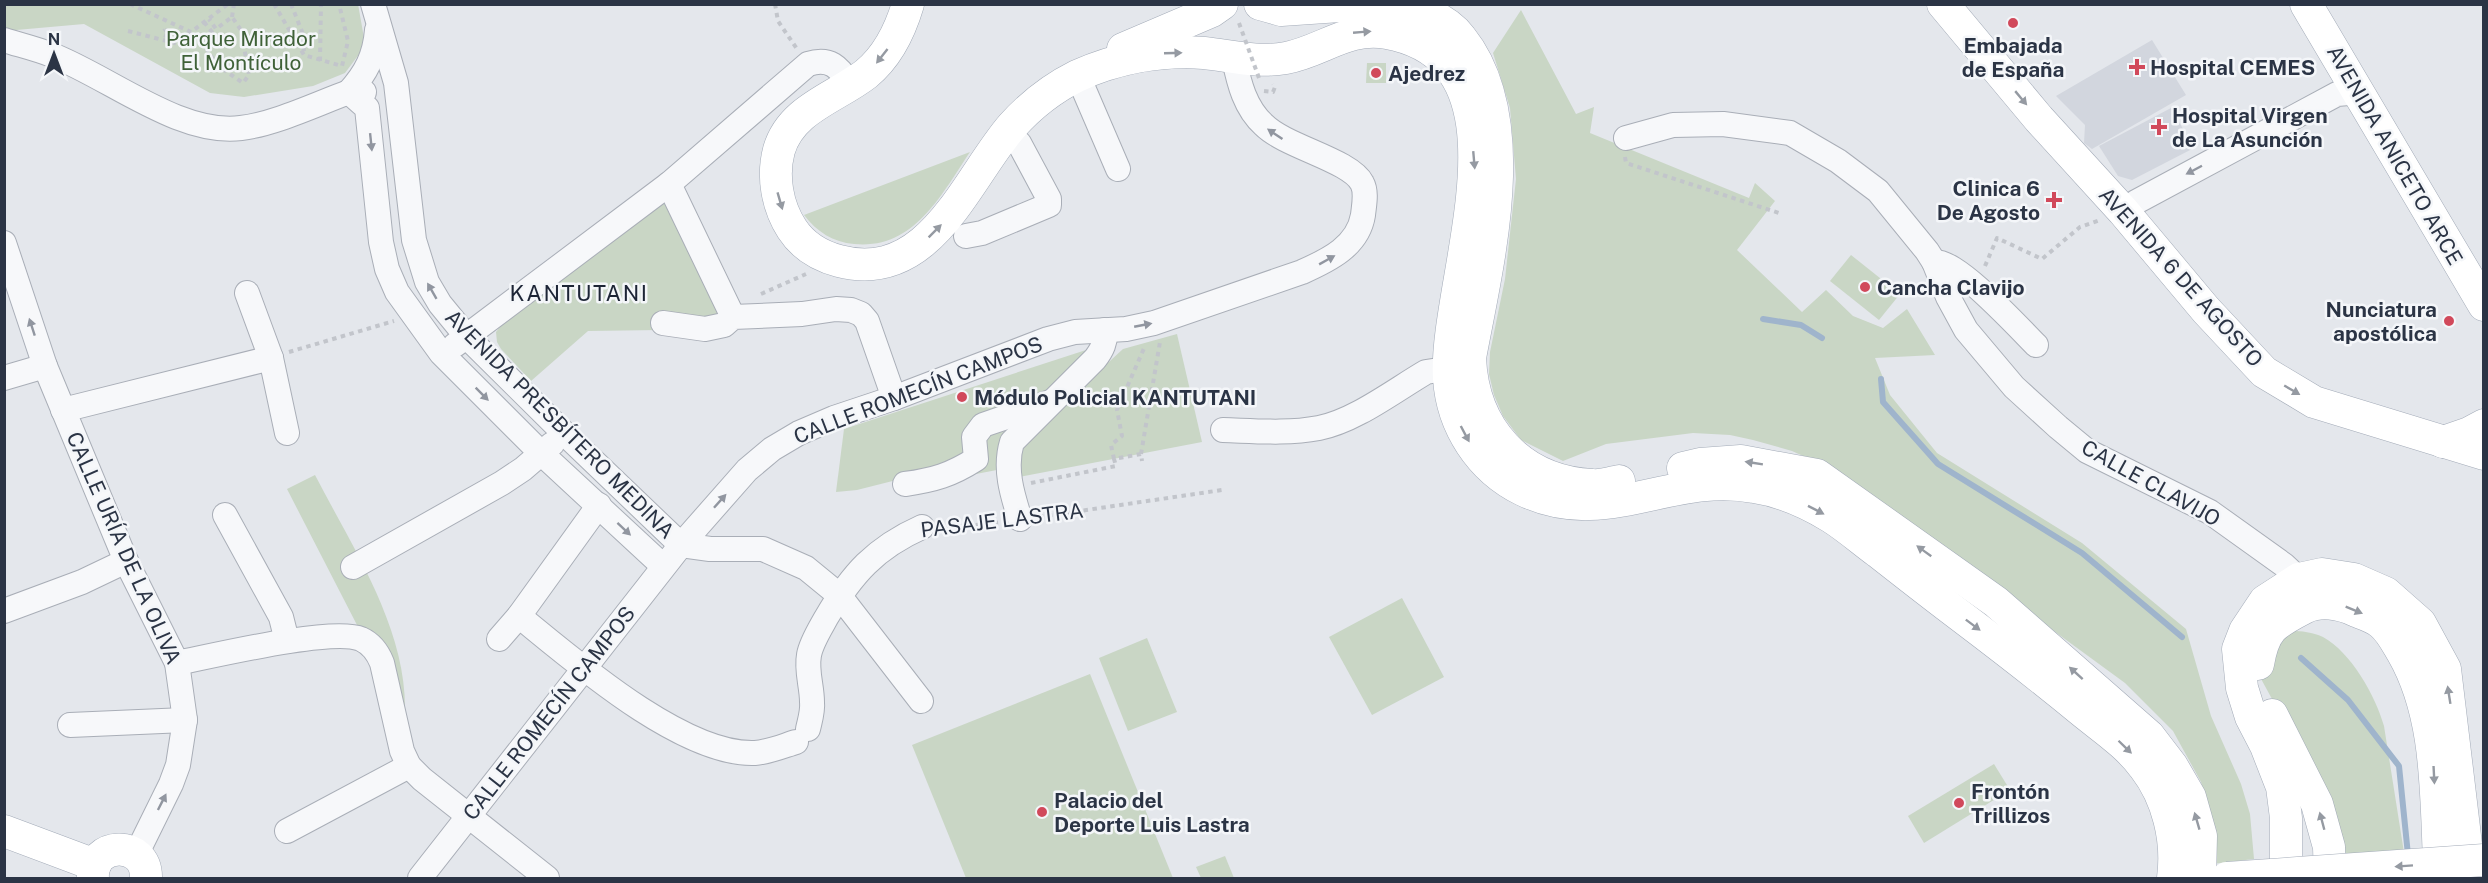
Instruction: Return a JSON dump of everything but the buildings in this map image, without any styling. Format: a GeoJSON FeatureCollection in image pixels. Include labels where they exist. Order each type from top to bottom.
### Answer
{"type":"FeatureCollection","features":[{"type":"Feature","properties":{"kind":"main road"},"geometry":{"type":"LineString","coordinates":[[908,4],[895,38],[881,60],[850,84],[813,106],[793,123],[782,141],[777,159],[775,179],[783,212],[798,238],[821,256],[837,261],[853,264],[888,260],[924,242],[939,229],[1006,133],[1036,103],[1087,73],[1120,50],[1212,12],[1369,4]]}},
{"type":"Feature","properties":{"kind":"main road"},"geometry":{"type":"LineString","coordinates":[[1388,4],[1418,10],[1439,20],[1461,37],[1486,84],[1493,122],[1497,179],[1491,241],[1470,358],[1460,378],[1453,406],[1468,442],[1491,468],[1517,487],[1553,503],[1588,506],[1624,502],[1674,489],[1715,483],[1755,487],[1793,498],[1834,519],[2039,676],[2123,744],[2144,766],[2159,791],[2174,844],[2173,879]]}},
{"type":"Feature","properties":{"kind":"main road","name":"AVENIDA 6 DE AGOSTO"},"geometry":{"type":"LineString","coordinates":[[1943,4],[2039,120],[2123,211],[2206,310],[2264,372],[2314,402],[2470,439]]}},
{"type":"Feature","properties":{"kind":"main road","name":"AVENIDA ANICETO ARCE"},"geometry":{"type":"LineString","coordinates":[[2306,4],[2484,305]]}},
{"type":"Feature","properties":{"kind":"main road"},"geometry":{"type":"LineString","coordinates":[[1087,73],[1141,55],[1206,54],[1261,61],[1293,57],[1349,34],[1370,31],[1410,39],[1430,49],[1451,70],[1465,97],[1471,123],[1475,174],[1473,202],[1449,348],[1460,378],[1490,429],[1511,452],[1532,469],[1558,479],[1593,485],[1656,475],[1700,464],[1741,461],[1817,475],[1996,602],[2149,736],[2172,766],[2190,797],[2201,836],[2200,879]]}},
{"type":"Feature","properties":{"kind":"main road"},"geometry":{"type":"LineString","coordinates":[[2330,879],[2329,847],[2317,804],[2273,717],[2264,694],[2258,668],[2261,646],[2269,630],[2285,618],[2304,592],[2322,574],[2354,579],[2386,592],[2420,623],[2445,669],[2470,879]]}},
{"type":"Feature","properties":{"kind":"main road"},"geometry":{"type":"LineString","coordinates":[[2286,879],[2286,818],[2282,787],[2266,746],[2251,717],[2242,688],[2238,649],[2246,631],[2265,601],[2304,592],[2330,603],[2350,608],[2380,622],[2395,639],[2412,669],[2426,706],[2432,753],[2440,879]]}},
{"type":"Feature","properties":{"kind":"main road"},"geometry":{"type":"LineString","coordinates":[[4,831],[94,872],[105,853],[112,850],[129,851],[141,867]]}},
{"type":"Feature","properties":{"kind":"main road"},"geometry":{"type":"LineString","coordinates":[[2227,879],[2484,860]]}},
{"type":"Feature","properties":{"kind":"main road"},"geometry":{"type":"LineString","coordinates":[[2446,879],[2484,876]]}},
{"type":"Feature","properties":{"kind":"street"},"geometry":{"type":"LineString","coordinates":[[349,92],[362,78],[371,62],[376,44],[375,15]]}},
{"type":"Feature","properties":{"kind":"street","name":"AVENIDA PRESBÍTERO MEDINA"},"geometry":{"type":"LineString","coordinates":[[375,15],[396,83],[410,218],[419,261],[427,282],[440,304],[467,337],[681,544]]}},
{"type":"Feature","properties":{"kind":"street"},"geometry":{"type":"LineString","coordinates":[[4,40],[53,55],[166,111],[209,128],[240,128],[259,125],[349,92],[363,92],[377,96],[389,103],[398,114]]}},
{"type":"Feature","properties":{"kind":"street","name":"CALLE ROMECÍN CAMPOS"},"geometry":{"type":"LineString","coordinates":[[420,879],[681,544],[747,470],[772,449],[799,433],[834,418],[894,398],[1048,339],[1076,332],[1160,321],[1323,263],[1358,234],[1362,222],[1365,195],[1363,184],[1353,171],[1283,139],[1265,126],[1247,103],[1234,59]]}},
{"type":"Feature","properties":{"kind":"street"},"geometry":{"type":"LineString","coordinates":[[441,353],[467,337],[669,184],[808,64],[820,60],[830,62],[839,68],[850,84]]}},
{"type":"Feature","properties":{"kind":"street"},"geometry":{"type":"LineString","coordinates":[[1087,73],[1118,169]]}},
{"type":"Feature","properties":{"kind":"street","name":"AVENIDA PRESBÍTERO MEDINA"},"geometry":{"type":"LineString","coordinates":[[349,92],[367,108],[379,220],[387,269],[397,292],[412,315],[441,353],[542,453],[663,566]]}},
{"type":"Feature","properties":{"kind":"street"},"geometry":{"type":"LineString","coordinates":[[2123,211],[2337,94],[2360,92]]}},
{"type":"Feature","properties":{"kind":"street","name":"CALLE CLAVIJO"},"geometry":{"type":"LineString","coordinates":[[1626,138],[1673,124],[1723,124],[1790,133],[1838,161],[1878,191],[1934,262],[1948,297],[1966,330],[2014,387],[2087,451],[2210,512],[2284,565],[2304,592]]}},
{"type":"Feature","properties":{"kind":"street"},"geometry":{"type":"LineString","coordinates":[[966,236],[982,232],[1049,205],[1049,199],[1019,143],[1006,133]]}},
{"type":"Feature","properties":{"kind":"street"},"geometry":{"type":"LineString","coordinates":[[669,184],[731,313]]}},
{"type":"Feature","properties":{"kind":"street"},"geometry":{"type":"LineString","coordinates":[[379,220],[410,218]]}},
{"type":"Feature","properties":{"kind":"street","name":"CALLE URÍA DE LA OLIVA"},"geometry":{"type":"LineString","coordinates":[[4,243],[45,366],[63,410],[126,561],[177,663],[185,720],[178,765],[141,867]]}},
{"type":"Feature","properties":{"kind":"street"},"geometry":{"type":"LineString","coordinates":[[1934,262],[1946,263],[1977,286],[2036,345]]}},
{"type":"Feature","properties":{"kind":"street"},"geometry":{"type":"LineString","coordinates":[[247,294],[271,358],[287,433]]}},
{"type":"Feature","properties":{"kind":"street"},"geometry":{"type":"LineString","coordinates":[[731,313],[802,314],[836,309],[851,310],[861,314],[873,332],[894,398]]}},
{"type":"Feature","properties":{"kind":"street"},"geometry":{"type":"LineString","coordinates":[[663,323],[685,328],[705,329],[724,325],[731,313]]}},
{"type":"Feature","properties":{"kind":"street"},"geometry":{"type":"LineString","coordinates":[[1020,519],[1010,487],[1008,455],[1012,442],[1095,359],[1106,338],[1105,330]]}},
{"type":"Feature","properties":{"kind":"street"},"geometry":{"type":"LineString","coordinates":[[63,410],[271,358]]}},
{"type":"Feature","properties":{"kind":"street"},"geometry":{"type":"LineString","coordinates":[[4,378],[45,366]]}},
{"type":"Feature","properties":{"kind":"street"},"geometry":{"type":"LineString","coordinates":[[1223,430],[1280,432],[1321,427],[1355,414],[1426,372],[1439,370],[1460,378]]}},
{"type":"Feature","properties":{"kind":"street"},"geometry":{"type":"LineString","coordinates":[[905,484],[938,479],[976,459],[974,437],[983,424],[1055,400]]}},
{"type":"Feature","properties":{"kind":"street"},"geometry":{"type":"LineString","coordinates":[[353,567],[502,483],[524,469],[564,433]]}},
{"type":"Feature","properties":{"kind":"street"},"geometry":{"type":"LineString","coordinates":[[498,639],[519,616],[599,505]]}},
{"type":"Feature","properties":{"kind":"street"},"geometry":{"type":"LineString","coordinates":[[225,515],[281,617],[287,641]]}},
{"type":"Feature","properties":{"kind":"street","name":"PASAJE LASTRA"},"geometry":{"type":"LineString","coordinates":[[584,669],[666,724],[716,746],[755,753],[802,736],[813,703],[808,673],[809,654],[819,630],[839,595],[873,555],[889,543],[922,527]]}},
{"type":"Feature","properties":{"kind":"street"},"geometry":{"type":"LineString","coordinates":[[681,544],[710,549],[763,549],[806,568],[839,595],[921,701]]}},
{"type":"Feature","properties":{"kind":"street"},"geometry":{"type":"LineString","coordinates":[[4,611],[82,582],[126,561]]}},
{"type":"Feature","properties":{"kind":"street"},"geometry":{"type":"LineString","coordinates":[[519,616],[584,669]]}},
{"type":"Feature","properties":{"kind":"street"},"geometry":{"type":"LineString","coordinates":[[177,663],[287,641],[352,636],[369,643],[377,652],[382,663],[402,751],[409,766],[422,779],[547,879]]}},
{"type":"Feature","properties":{"kind":"street"},"geometry":{"type":"LineString","coordinates":[[70,725],[185,720]]}},
{"type":"Feature","properties":{"kind":"street"},"geometry":{"type":"LineString","coordinates":[[287,831],[409,766]]}},
{"type":"Feature","properties":{"kind":"path"},"geometry":{"type":"LineString","coordinates":[[130,4],[190,32]]}},
{"type":"Feature","properties":{"kind":"path"},"geometry":{"type":"LineString","coordinates":[[128,31],[186,46],[185,43],[164,36],[163,32],[165,30],[187,38],[190,32],[228,4]]}},
{"type":"Feature","properties":{"kind":"path"},"geometry":{"type":"LineString","coordinates":[[206,20],[216,30],[232,17],[234,4]]}},
{"type":"Feature","properties":{"kind":"path"},"geometry":{"type":"LineString","coordinates":[[274,4],[304,55],[342,66],[348,41],[339,4]]}},
{"type":"Feature","properties":{"kind":"path"},"geometry":{"type":"LineString","coordinates":[[291,4],[303,34],[304,55]]}},
{"type":"Feature","properties":{"kind":"path"},"geometry":{"type":"LineString","coordinates":[[320,61],[321,4]]}},
{"type":"Feature","properties":{"kind":"path"},"geometry":{"type":"LineString","coordinates":[[775,4],[778,21],[808,64]]}},
{"type":"Feature","properties":{"kind":"path"},"geometry":{"type":"LineString","coordinates":[[1240,10],[1259,78]]}},
{"type":"Feature","properties":{"kind":"path"},"geometry":{"type":"LineString","coordinates":[[206,20],[212,32],[201,40],[217,64],[243,83],[249,75],[241,30],[232,17]]}},
{"type":"Feature","properties":{"kind":"path"},"geometry":{"type":"LineString","coordinates":[[1626,138],[1626,163],[1779,213]]}},
{"type":"Feature","properties":{"kind":"path"},"geometry":{"type":"LineString","coordinates":[[1977,286],[1997,238],[2042,259],[2080,227],[2123,211]]}},
{"type":"Feature","properties":{"kind":"path"},"geometry":{"type":"LineString","coordinates":[[731,313],[837,261]]}},
{"type":"Feature","properties":{"kind":"path"},"geometry":{"type":"LineString","coordinates":[[271,358],[412,315]]}},
{"type":"Feature","properties":{"kind":"path"},"geometry":{"type":"LineString","coordinates":[[1142,461],[1141,454],[1161,338],[1160,321]]}},
{"type":"Feature","properties":{"kind":"path"},"geometry":{"type":"LineString","coordinates":[[1010,487],[1116,466],[1111,445],[1122,436],[1117,410],[1160,321]]}},
{"type":"Feature","properties":{"kind":"path"},"geometry":{"type":"LineString","coordinates":[[1114,459],[1141,454]]}},
{"type":"Feature","properties":{"kind":"path","name":"PASAJE LASTRA"},"geometry":{"type":"LineString","coordinates":[[922,527],[936,530],[1222,490]]}},
{"type":"Feature","properties":{"kind":"shaded area","name":"Hospital CEMES"},"geometry":{"type":"Polygon","coordinates":[[[2152,40],[2186,95],[2092,149],[2084,143],[2085,125],[2056,96],[2152,40]]]}},
{"type":"Feature","properties":{"kind":"shaded area","name":"Hospital Virgen de La Asunción"},"geometry":{"type":"Polygon","coordinates":[[[2171,108],[2194,148],[2132,180],[2118,176],[2099,146],[2171,108]]]}},
{"type":"Feature","properties":{"kind":"green space","name":"Parque Mirador El Montículo"},"geometry":{"type":"Polygon","coordinates":[[[358,4],[364,38],[360,53],[345,73],[313,86],[244,97],[210,93],[84,24],[5,31],[5,5],[358,4]]]}},
{"type":"Feature","properties":{"kind":"green space"},"geometry":{"type":"Polygon","coordinates":[[[1521,10],[1576,114],[1594,107],[1590,133],[1749,198],[1755,183],[1775,201],[1737,250],[1802,312],[1826,290],[1853,316],[1883,328],[1907,309],[1935,355],[1875,358],[1890,395],[1937,453],[2082,543],[2186,629],[2211,716],[2241,784],[2250,814],[2254,859],[2212,864],[2214,834],[2201,782],[2173,731],[2125,683],[1832,469],[1792,451],[1730,435],[1693,433],[1606,444],[1563,461],[1521,440],[1503,416],[1494,395],[1489,374],[1490,352],[1505,279],[1516,179],[1510,108],[1493,53],[1521,10]]]}},
{"type":"Feature","properties":{"kind":"green space","name":"Ajedrez"},"geometry":{"type":"Polygon","coordinates":[[[1367,63],[1386,63],[1386,83],[1366,83],[1367,63]]]}},
{"type":"Feature","properties":{"kind":"green space"},"geometry":{"type":"Polygon","coordinates":[[[970,152],[924,216],[909,229],[893,238],[875,244],[839,241],[820,231],[804,215],[970,152]]]}},
{"type":"Feature","properties":{"kind":"green space"},"geometry":{"type":"Polygon","coordinates":[[[666,201],[732,329],[588,331],[531,381],[501,349],[497,342],[496,332],[504,322],[666,201]]]}},
{"type":"Feature","properties":{"kind":"green space","name":"Cancha Clavijo"},"geometry":{"type":"Polygon","coordinates":[[[1851,255],[1900,294],[1879,320],[1830,281],[1851,255]]]}},
{"type":"Feature","properties":{"kind":"green space"},"geometry":{"type":"Polygon","coordinates":[[[1177,334],[1202,442],[1019,477],[1022,442],[1123,349],[1177,334]]]}},
{"type":"Feature","properties":{"kind":"green space"},"geometry":{"type":"Polygon","coordinates":[[[1086,350],[1082,359],[1043,396],[948,467],[857,490],[836,492],[844,429],[1086,350]]]}},
{"type":"Feature","properties":{"kind":"green space"},"geometry":{"type":"Polygon","coordinates":[[[1035,411],[1002,469],[976,474],[983,468],[980,444],[991,429],[1035,411]]]}},
{"type":"Feature","properties":{"kind":"green space"},"geometry":{"type":"Polygon","coordinates":[[[315,475],[375,589],[387,619],[397,650],[403,681],[405,712],[374,635],[357,625],[287,489],[315,475]]]}},
{"type":"Feature","properties":{"kind":"green space"},"geometry":{"type":"Polygon","coordinates":[[[1402,598],[1444,677],[1372,715],[1329,637],[1402,598]]]}},
{"type":"Feature","properties":{"kind":"green space"},"geometry":{"type":"Polygon","coordinates":[[[2291,631],[2315,634],[2333,644],[2352,664],[2369,689],[2384,726],[2408,878],[2331,878],[2296,743],[2260,677],[2258,656],[2291,631]]]}},
{"type":"Feature","properties":{"kind":"green space"},"geometry":{"type":"Polygon","coordinates":[[[1147,638],[1177,712],[1128,731],[1099,658],[1147,638]]]}},
{"type":"Feature","properties":{"kind":"green space","name":"Palacio del Deporte Luis Lastra"},"geometry":{"type":"Polygon","coordinates":[[[1090,674],[1173,878],[966,878],[912,745],[1090,674]]]}},
{"type":"Feature","properties":{"kind":"green space","name":"Frontón Trillizos"},"geometry":{"type":"Polygon","coordinates":[[[1994,764],[2010,790],[1924,843],[1908,816],[1994,764]]]}},
{"type":"Feature","properties":{"kind":"green space"},"geometry":{"type":"Polygon","coordinates":[[[1225,856],[1234,878],[1201,878],[1196,867],[1225,856]]]}},
{"type":"Feature","properties":{"kind":"waterway"},"geometry":{"type":"LineString","coordinates":[[1763,319],[1801,325],[1822,338]]}},
{"type":"Feature","properties":{"kind":"waterway"},"geometry":{"type":"LineString","coordinates":[[1881,379],[1883,402],[1938,464],[2082,553],[2182,637]]}},
{"type":"Feature","properties":{"kind":"waterway"},"geometry":{"type":"LineString","coordinates":[[2301,658],[2348,700],[2399,766],[2408,855]]}},
{"type":"Feature","properties":{"kind":"place","name":"Embajada de España"},"geometry":{"type":"Point","coordinates":[2013,23]}},
{"type":"Feature","properties":{"kind":"place","name":"Hospital CEMES"},"geometry":{"type":"Point","coordinates":[2137,67]}},
{"type":"Feature","properties":{"kind":"place","name":"Ajedrez"},"geometry":{"type":"Point","coordinates":[1376,73]}},
{"type":"Feature","properties":{"kind":"place","name":"Hospital Virgen de La Asunción"},"geometry":{"type":"Point","coordinates":[2159,127]}},
{"type":"Feature","properties":{"kind":"place","name":"Clinica 6 De Agosto"},"geometry":{"type":"Point","coordinates":[2054,200]}},
{"type":"Feature","properties":{"kind":"place","name":"Cancha Clavijo"},"geometry":{"type":"Point","coordinates":[1865,287]}},
{"type":"Feature","properties":{"kind":"place","name":"Nunciatura apostólica"},"geometry":{"type":"Point","coordinates":[2449,321]}},
{"type":"Feature","properties":{"kind":"place","name":"Módulo Policial KANTUTANI"},"geometry":{"type":"Point","coordinates":[962,397]}},
{"type":"Feature","properties":{"kind":"place","name":"Frontón Trillizos"},"geometry":{"type":"Point","coordinates":[1959,803]}},
{"type":"Feature","properties":{"kind":"place","name":"Palacio del Deporte Luis Lastra"},"geometry":{"type":"Point","coordinates":[1042,812]}},
{"type":"Feature","properties":{"kind":"district","name":"KANTUTANI"},"geometry":{"type":"Point","coordinates":[579,293]}}]}
